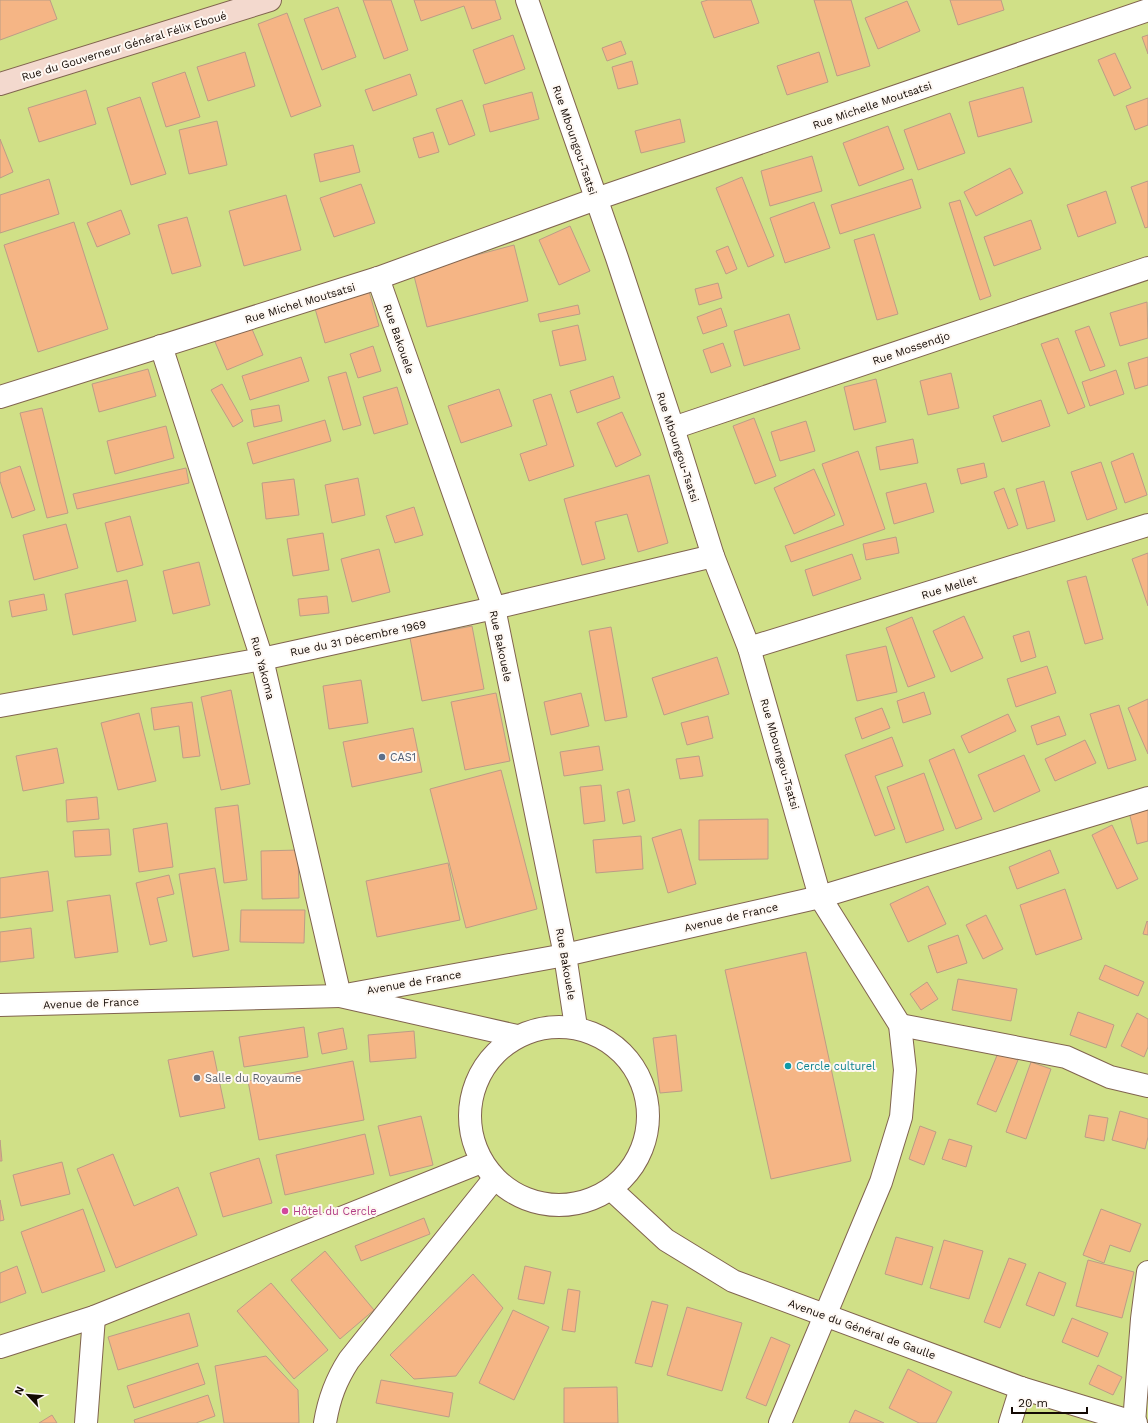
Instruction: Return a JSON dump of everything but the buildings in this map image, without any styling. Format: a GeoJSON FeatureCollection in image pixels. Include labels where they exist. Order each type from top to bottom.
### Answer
{"type":"FeatureCollection","features":[{"type":"Feature","properties":{"kind":"main road","name":"Rue du Gouverneur Général Félix Eboué"},"geometry":{"type":"LineString","coordinates":[[0,84],[270,0]]}},
{"type":"Feature","properties":{"kind":"street","name":"Rue Mboungou-Tsatsi"},"geometry":{"type":"LineString","coordinates":[[527,0],[673,428],[712,556],[749,648],[820,897],[900,1025]]}},
{"type":"Feature","properties":{"kind":"street","name":"Rue Michelle Moutsatsi"},"geometry":{"type":"LineString","coordinates":[[596,199],[1148,10]]}},
{"type":"Feature","properties":{"kind":"street","name":"Rue Michel Moutsatsi"},"geometry":{"type":"LineString","coordinates":[[0,397],[378,278],[596,199]]}},
{"type":"Feature","properties":{"kind":"street","name":"Rue Mossendjo"},"geometry":{"type":"LineString","coordinates":[[673,428],[1148,268]]}},
{"type":"Feature","properties":{"kind":"street","name":"Rue Bakouele"},"geometry":{"type":"LineString","coordinates":[[378,278],[494,608],[565,954],[576,1027]]}},
{"type":"Feature","properties":{"kind":"street","name":"Rue Yakoma"},"geometry":{"type":"LineString","coordinates":[[160,346],[262,659],[340,996]]}},
{"type":"Feature","properties":{"kind":"street","name":"Rue Mellet"},"geometry":{"type":"LineString","coordinates":[[749,648],[1148,525]]}},
{"type":"Feature","properties":{"kind":"street","name":"Rue du 31 Décembre 1969"},"geometry":{"type":"LineString","coordinates":[[0,706],[262,659],[494,608],[712,556]]}},
{"type":"Feature","properties":{"kind":"street","name":"Avenue de France"},"geometry":{"type":"LineString","coordinates":[[0,1005],[340,996],[565,954],[820,897],[1148,798]]}},
{"type":"Feature","properties":{"kind":"street"},"geometry":{"type":"LineString","coordinates":[[340,996],[517,1036]]}},
{"type":"Feature","properties":{"kind":"street"},"geometry":{"type":"LineString","coordinates":[[780,1423],[881,1182],[901,1117],[905,1070],[900,1025],[1066,1057],[1110,1077],[1148,1086]]}},
{"type":"Feature","properties":{"kind":"street"},"geometry":{"type":"LineString","coordinates":[[546,1026],[576,1027],[601,1036],[621,1051],[637,1072],[646,1096],[648,1122],[643,1147],[630,1170],[613,1191],[584,1203],[551,1206],[521,1198],[494,1180],[481,1162],[470,1135],[470,1106],[478,1078],[494,1054],[517,1036],[546,1026]]}},
{"type":"Feature","properties":{"kind":"street"},"geometry":{"type":"LineString","coordinates":[[0,1347],[94,1317],[481,1162]]}},
{"type":"Feature","properties":{"kind":"street"},"geometry":{"type":"LineString","coordinates":[[326,1423],[331,1395],[336,1380],[349,1360],[494,1180]]}},
{"type":"Feature","properties":{"kind":"street","name":"Avenue du Général de Gaulle"},"geometry":{"type":"LineString","coordinates":[[613,1191],[666,1240],[733,1281],[1021,1388],[1134,1423]]}},
{"type":"Feature","properties":{"kind":"street"},"geometry":{"type":"LineString","coordinates":[[1134,1423],[1142,1319],[1148,1272]]}},
{"type":"Feature","properties":{"kind":"street"},"geometry":{"type":"LineString","coordinates":[[86,1423],[94,1317]]}},
{"type":"Feature","properties":{"kind":"street"},"geometry":{"type":"LineString","coordinates":[[1010,1423],[1021,1388]]}},
{"type":"Feature","properties":{"kind":"green space"},"geometry":{"type":"Polygon","coordinates":[[[0,0],[1148,0],[1148,1423],[0,1423],[0,0]]]}},
{"type":"Feature","properties":{"kind":"place","name":"CAS1"},"geometry":{"type":"Point","coordinates":[382,757]}},
{"type":"Feature","properties":{"kind":"place","name":"Cercle culturel"},"geometry":{"type":"Point","coordinates":[788,1066]}},
{"type":"Feature","properties":{"kind":"place","name":"Salle du Royaume"},"geometry":{"type":"Point","coordinates":[197,1078]}},
{"type":"Feature","properties":{"kind":"place","name":"Hôtel du Cercle"},"geometry":{"type":"Point","coordinates":[285,1211]}}]}
